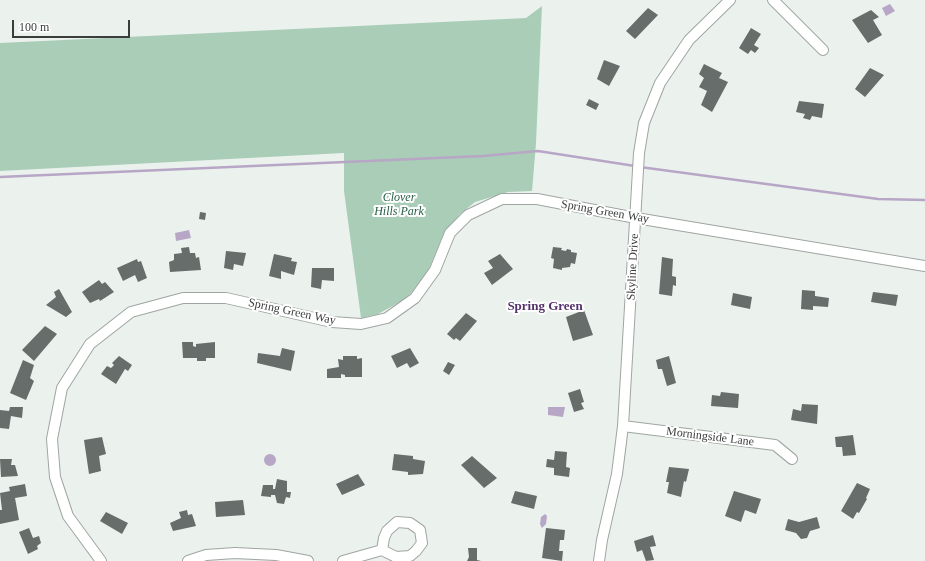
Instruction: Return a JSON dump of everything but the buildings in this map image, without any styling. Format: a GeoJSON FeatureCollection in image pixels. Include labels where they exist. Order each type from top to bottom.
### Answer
{"type":"FeatureCollection","features":[{"type":"Feature","properties":{"kind":"street","name":"Skyline Drive"},"geometry":{"type":"LineString","coordinates":[[599,561],[602,540],[617,474],[623,426],[639,153],[647,113],[660,83],[689,40],[730,0]]}},
{"type":"Feature","properties":{"kind":"street"},"geometry":{"type":"LineString","coordinates":[[773,0],[824,50]]}},
{"type":"Feature","properties":{"kind":"street","name":"Spring Green Way"},"geometry":{"type":"LineString","coordinates":[[101,561],[68,516],[55,477],[52,439],[62,388],[90,344],[131,312],[183,298],[226,298],[332,322],[361,324],[387,318],[415,298],[435,270],[450,233],[468,215],[502,200],[537,200],[925,266]]}},
{"type":"Feature","properties":{"kind":"street","name":"Morningside Lane"},"geometry":{"type":"LineString","coordinates":[[623,426],[775,445],[792,459]]}},
{"type":"Feature","properties":{"kind":"street"},"geometry":{"type":"LineString","coordinates":[[343,561],[382,550]]}},
{"type":"Feature","properties":{"kind":"street"},"geometry":{"type":"LineString","coordinates":[[188,561],[206,555],[235,553],[276,555],[308,561]]}},
{"type":"Feature","properties":{"kind":"green space","name":"Clover Hills Park"},"geometry":{"type":"Polygon","coordinates":[[[542,6],[536,143],[532,191],[508,192],[475,202],[460,214],[443,235],[429,269],[415,290],[400,302],[378,314],[361,318],[344,191],[344,153],[0,171],[0,43],[526,18],[542,6]]]}},
{"type":"Feature","properties":{"kind":"shaded area"},"geometry":{"type":"Polygon","coordinates":[[[890,4],[895,11],[886,16],[882,8],[890,4]]]}},
{"type":"Feature","properties":{"kind":"shaded area"},"geometry":{"type":"Polygon","coordinates":[[[189,230],[191,238],[176,241],[175,233],[189,230]]]}},
{"type":"Feature","properties":{"kind":"shaded area"},"geometry":{"type":"Polygon","coordinates":[[[548,407],[565,407],[563,417],[548,415],[548,407]]]}},
{"type":"Feature","properties":{"kind":"shaded area"},"geometry":{"type":"Polygon","coordinates":[[[268,454],[272,454],[276,460],[272,466],[268,466],[264,462],[264,458],[268,454]]]}},
{"type":"Feature","properties":{"kind":"shaded area"},"geometry":{"type":"Polygon","coordinates":[[[545,514],[547,516],[546,524],[542,528],[540,524],[541,517],[545,514]]]}},
{"type":"Feature","properties":{"kind":"waterway"},"geometry":{"type":"LineString","coordinates":[[0,177],[483,156],[538,151],[635,166]]}},
{"type":"Feature","properties":{"kind":"waterway"},"geometry":{"type":"LineString","coordinates":[[640,167],[878,199],[925,200]]}},
{"type":"Feature","properties":{"kind":"district","name":"Spring Green"},"geometry":{"type":"Point","coordinates":[545,307]}}]}
